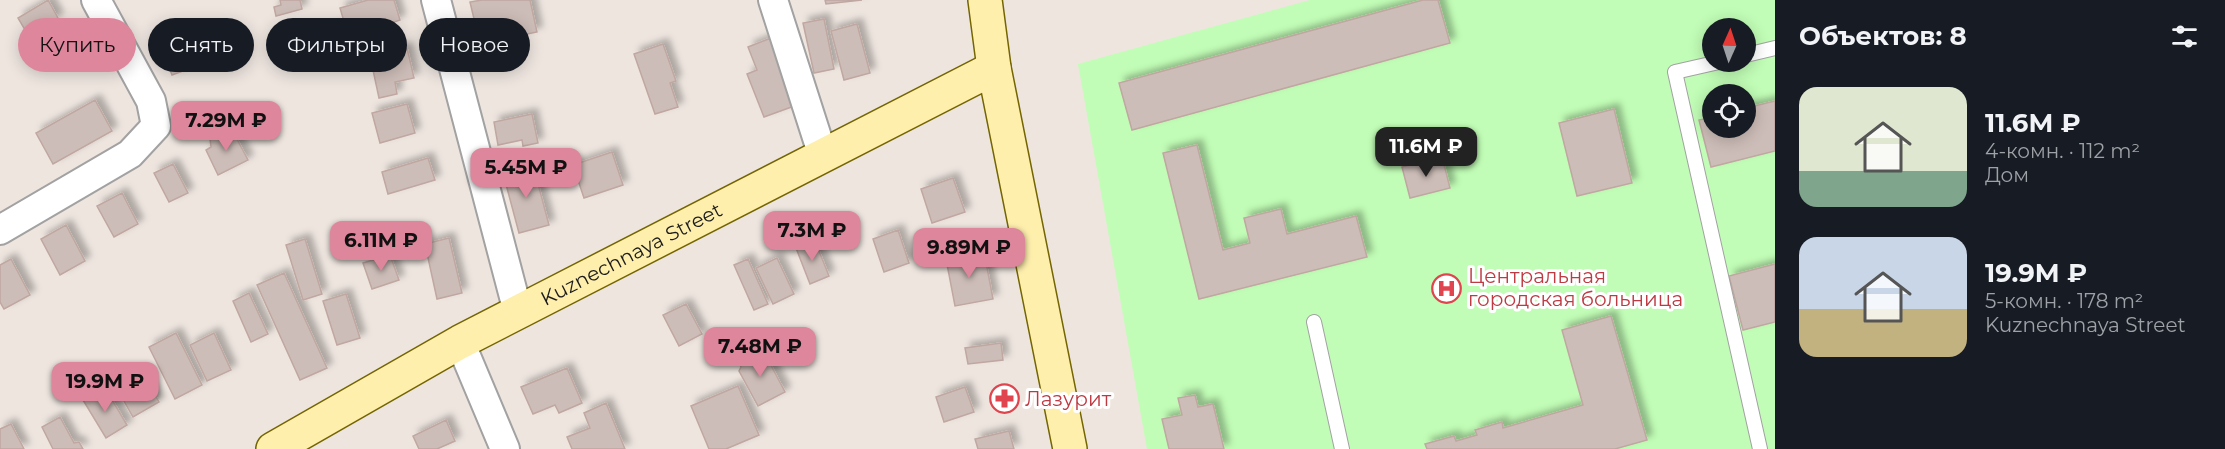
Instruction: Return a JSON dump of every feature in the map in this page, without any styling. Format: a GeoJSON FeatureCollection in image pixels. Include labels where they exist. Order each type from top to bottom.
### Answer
{"type":"FeatureCollection","features":[{"type":"Feature","properties":{"kind":"main road"},"geometry":{"type":"LineString","coordinates":[[988,1],[994,68],[1070,449]]}},
{"type":"Feature","properties":{"kind":"main road","name":"Kuznechnaya Street"},"geometry":{"type":"LineString","coordinates":[[273,449],[460,342],[994,68]]}},
{"type":"Feature","properties":{"kind":"street"},"geometry":{"type":"LineString","coordinates":[[0,230],[130,154],[156,126],[151,101],[96,0]]}},
{"type":"Feature","properties":{"kind":"street"},"geometry":{"type":"LineString","coordinates":[[436,0],[518,312]]}},
{"type":"Feature","properties":{"kind":"street"},"geometry":{"type":"LineString","coordinates":[[773,0],[823,156]]}},
{"type":"Feature","properties":{"kind":"street"},"geometry":{"type":"LineString","coordinates":[[460,342],[505,449]]}},
{"type":"Feature","properties":{"kind":"lane"},"geometry":{"type":"LineString","coordinates":[[1756,53],[1775,48]]}},
{"type":"Feature","properties":{"kind":"lane"},"geometry":{"type":"LineString","coordinates":[[1702,66],[1676,72],[1760,449]]}},
{"type":"Feature","properties":{"kind":"lane"},"geometry":{"type":"LineString","coordinates":[[1314,322],[1342,449]]}},
{"type":"Feature","properties":{"kind":"green space","name":"Центральная городская больница"},"geometry":{"type":"Polygon","coordinates":[[[1310,0],[1775,0],[1775,449],[1147,449],[1078,64],[1310,0]]]}},
{"type":"Feature","properties":{"kind":"building"},"geometry":{"type":"Polygon","coordinates":[[[48,0],[58,18],[18,18],[48,0]]]}},
{"type":"Feature","properties":{"kind":"building"},"geometry":{"type":"Polygon","coordinates":[[[280,0],[300,0],[302,9],[276,16],[274,7],[281,5],[280,0]]]}},
{"type":"Feature","properties":{"kind":"building"},"geometry":{"type":"Polygon","coordinates":[[[368,0],[394,0],[399,18],[343,18],[340,8],[368,0]]]}},
{"type":"Feature","properties":{"kind":"building"},"geometry":{"type":"Polygon","coordinates":[[[530,0],[537,32],[530,33],[530,18],[474,18],[470,2],[530,0]]]}},
{"type":"Feature","properties":{"kind":"building"},"geometry":{"type":"Polygon","coordinates":[[[825,0],[862,0],[826,4],[825,0]]]}},
{"type":"Feature","properties":{"kind":"building"},"geometry":{"type":"Polygon","coordinates":[[[1423,0],[1438,0],[1450,43],[1132,130],[1119,83],[1423,0]]]}},
{"type":"Feature","properties":{"kind":"building"},"geometry":{"type":"Polygon","coordinates":[[[824,19],[834,69],[814,73],[803,23],[824,19]]]}},
{"type":"Feature","properties":{"kind":"building"},"geometry":{"type":"Polygon","coordinates":[[[857,24],[870,73],[844,80],[831,31],[857,24]]]}},
{"type":"Feature","properties":{"kind":"building"},"geometry":{"type":"Polygon","coordinates":[[[771,38],[797,105],[764,117],[747,74],[757,70],[748,47],[771,38]]]}},
{"type":"Feature","properties":{"kind":"building"},"geometry":{"type":"Polygon","coordinates":[[[663,44],[676,81],[670,83],[678,107],[655,114],[634,54],[663,44]]]}},
{"type":"Feature","properties":{"kind":"building"},"geometry":{"type":"Polygon","coordinates":[[[407,48],[414,78],[395,82],[397,94],[379,98],[373,72],[407,72],[407,48]]]}},
{"type":"Feature","properties":{"kind":"building"},"geometry":{"type":"Polygon","coordinates":[[[95,100],[112,131],[53,164],[36,133],[95,100]]]}},
{"type":"Feature","properties":{"kind":"building"},"geometry":{"type":"Polygon","coordinates":[[[1775,101],[1775,151],[1711,167],[1704,138],[1756,138],[1756,106],[1775,101]]]}},
{"type":"Feature","properties":{"kind":"building"},"geometry":{"type":"Polygon","coordinates":[[[407,104],[415,133],[380,143],[372,113],[407,104]]]}},
{"type":"Feature","properties":{"kind":"building"},"geometry":{"type":"Polygon","coordinates":[[[1614,109],[1632,183],[1577,196],[1559,123],[1614,109]]]}},
{"type":"Feature","properties":{"kind":"building"},"geometry":{"type":"Polygon","coordinates":[[[532,114],[538,143],[523,146],[522,140],[498,145],[494,122],[532,114]]]}},
{"type":"Feature","properties":{"kind":"building"},"geometry":{"type":"Polygon","coordinates":[[[231,128],[248,160],[218,175],[206,150],[211,147],[210,139],[231,128]]]}},
{"type":"Feature","properties":{"kind":"building"},"geometry":{"type":"Polygon","coordinates":[[[1197,145],[1223,250],[1250,243],[1244,218],[1281,209],[1287,234],[1356,216],[1367,257],[1199,299],[1163,153],[1197,145]]]}},
{"type":"Feature","properties":{"kind":"building"},"geometry":{"type":"Polygon","coordinates":[[[612,152],[623,185],[584,198],[573,165],[612,152]]]}},
{"type":"Feature","properties":{"kind":"building"},"geometry":{"type":"Polygon","coordinates":[[[1442,157],[1450,188],[1410,198],[1402,167],[1442,157]]]}},
{"type":"Feature","properties":{"kind":"building"},"geometry":{"type":"Polygon","coordinates":[[[428,158],[435,180],[388,194],[382,172],[428,158]]]}},
{"type":"Feature","properties":{"kind":"building"},"geometry":{"type":"Polygon","coordinates":[[[173,164],[188,193],[169,202],[154,173],[173,164]]]}},
{"type":"Feature","properties":{"kind":"building"},"geometry":{"type":"Polygon","coordinates":[[[533,165],[549,225],[519,233],[503,173],[533,165]]]}},
{"type":"Feature","properties":{"kind":"building"},"geometry":{"type":"Polygon","coordinates":[[[953,178],[965,212],[932,223],[921,189],[953,178]]]}},
{"type":"Feature","properties":{"kind":"building"},"geometry":{"type":"Polygon","coordinates":[[[122,193],[138,224],[114,237],[97,206],[122,193]]]}},
{"type":"Feature","properties":{"kind":"building"},"geometry":{"type":"Polygon","coordinates":[[[66,225],[85,261],[60,275],[41,239],[66,225]]]}},
{"type":"Feature","properties":{"kind":"building"},"geometry":{"type":"Polygon","coordinates":[[[898,230],[909,263],[884,272],[873,239],[898,230]]]}},
{"type":"Feature","properties":{"kind":"building"},"geometry":{"type":"Polygon","coordinates":[[[449,238],[462,293],[437,299],[425,244],[449,238]]]}},
{"type":"Feature","properties":{"kind":"building"},"geometry":{"type":"Polygon","coordinates":[[[305,239],[322,294],[303,300],[286,245],[305,239]]]}},
{"type":"Feature","properties":{"kind":"building"},"geometry":{"type":"Polygon","coordinates":[[[815,241],[829,276],[810,284],[796,248],[815,241]]]}},
{"type":"Feature","properties":{"kind":"building"},"geometry":{"type":"Polygon","coordinates":[[[984,252],[993,299],[955,306],[946,259],[984,252]]]}},
{"type":"Feature","properties":{"kind":"building"},"geometry":{"type":"Polygon","coordinates":[[[390,255],[399,280],[372,289],[363,263],[390,255]]]}},
{"type":"Feature","properties":{"kind":"building"},"geometry":{"type":"Polygon","coordinates":[[[777,258],[794,294],[773,304],[756,268],[777,258]]]}},
{"type":"Feature","properties":{"kind":"building"},"geometry":{"type":"Polygon","coordinates":[[[11,259],[30,295],[4,309],[0,302],[0,265],[11,259]]]}},
{"type":"Feature","properties":{"kind":"building"},"geometry":{"type":"Polygon","coordinates":[[[748,259],[768,304],[754,310],[734,265],[748,259]]]}},
{"type":"Feature","properties":{"kind":"building"},"geometry":{"type":"Polygon","coordinates":[[[1775,264],[1775,322],[1743,330],[1729,276],[1775,264]]]}},
{"type":"Feature","properties":{"kind":"building"},"geometry":{"type":"Polygon","coordinates":[[[284,273],[327,368],[300,380],[257,285],[284,273]]]}},
{"type":"Feature","properties":{"kind":"building"},"geometry":{"type":"Polygon","coordinates":[[[249,293],[268,334],[251,342],[233,301],[249,293]]]}},
{"type":"Feature","properties":{"kind":"building"},"geometry":{"type":"Polygon","coordinates":[[[346,294],[360,338],[337,345],[323,301],[346,294]]]}},
{"type":"Feature","properties":{"kind":"building"},"geometry":{"type":"Polygon","coordinates":[[[686,304],[702,334],[679,346],[663,315],[686,304]]]}},
{"type":"Feature","properties":{"kind":"building"},"geometry":{"type":"Polygon","coordinates":[[[1611,316],[1647,440],[1615,449],[1427,449],[1425,444],[1454,436],[1456,441],[1477,435],[1475,430],[1502,422],[1503,428],[1583,405],[1562,330],[1611,316]]]}},
{"type":"Feature","properties":{"kind":"building"},"geometry":{"type":"Polygon","coordinates":[[[176,333],[202,385],[175,399],[149,347],[176,333]]]}},
{"type":"Feature","properties":{"kind":"building"},"geometry":{"type":"Polygon","coordinates":[[[214,333],[231,370],[207,381],[190,345],[214,333]]]}},
{"type":"Feature","properties":{"kind":"building"},"geometry":{"type":"Polygon","coordinates":[[[1001,343],[1003,360],[968,364],[965,348],[1001,343]]]}},
{"type":"Feature","properties":{"kind":"building"},"geometry":{"type":"Polygon","coordinates":[[[751,353],[754,359],[765,354],[785,392],[758,406],[739,371],[741,367],[738,360],[751,353]]]}},
{"type":"Feature","properties":{"kind":"building"},"geometry":{"type":"Polygon","coordinates":[[[567,368],[582,403],[559,413],[555,405],[533,414],[521,387],[567,368]]]}},
{"type":"Feature","properties":{"kind":"building"},"geometry":{"type":"Polygon","coordinates":[[[142,372],[159,402],[133,417],[116,387],[142,372]]]}},
{"type":"Feature","properties":{"kind":"building"},"geometry":{"type":"Polygon","coordinates":[[[738,386],[759,435],[726,449],[709,449],[691,406],[738,386]]]}},
{"type":"Feature","properties":{"kind":"building"},"geometry":{"type":"Polygon","coordinates":[[[965,387],[974,412],[944,422],[936,397],[965,387]]]}},
{"type":"Feature","properties":{"kind":"building"},"geometry":{"type":"Polygon","coordinates":[[[105,388],[127,425],[106,438],[83,400],[105,388]]]}},
{"type":"Feature","properties":{"kind":"building"},"geometry":{"type":"Polygon","coordinates":[[[1195,395],[1198,407],[1213,404],[1224,449],[1169,449],[1162,419],[1182,415],[1178,398],[1195,395]]]}},
{"type":"Feature","properties":{"kind":"building"},"geometry":{"type":"Polygon","coordinates":[[[606,403],[625,449],[572,449],[567,437],[590,428],[584,413],[606,403]]]}},
{"type":"Feature","properties":{"kind":"building"},"geometry":{"type":"Polygon","coordinates":[[[60,417],[74,443],[79,442],[83,449],[53,449],[42,427],[60,417]]]}},
{"type":"Feature","properties":{"kind":"building"},"geometry":{"type":"Polygon","coordinates":[[[446,420],[455,441],[437,449],[419,449],[413,436],[446,420]]]}},
{"type":"Feature","properties":{"kind":"building"},"geometry":{"type":"Polygon","coordinates":[[[11,424],[24,449],[0,449],[0,429],[11,424]]]}},
{"type":"Feature","properties":{"kind":"building"},"geometry":{"type":"Polygon","coordinates":[[[1009,431],[1014,449],[978,449],[975,439],[1009,431]]]}},
{"type":"Feature","properties":{"kind":"place","name":"Центральная городская больница"},"geometry":{"type":"Point","coordinates":[1447,288]}},
{"type":"Feature","properties":{"kind":"place","name":"Лазурит"},"geometry":{"type":"Point","coordinates":[1004,399]}}]}
